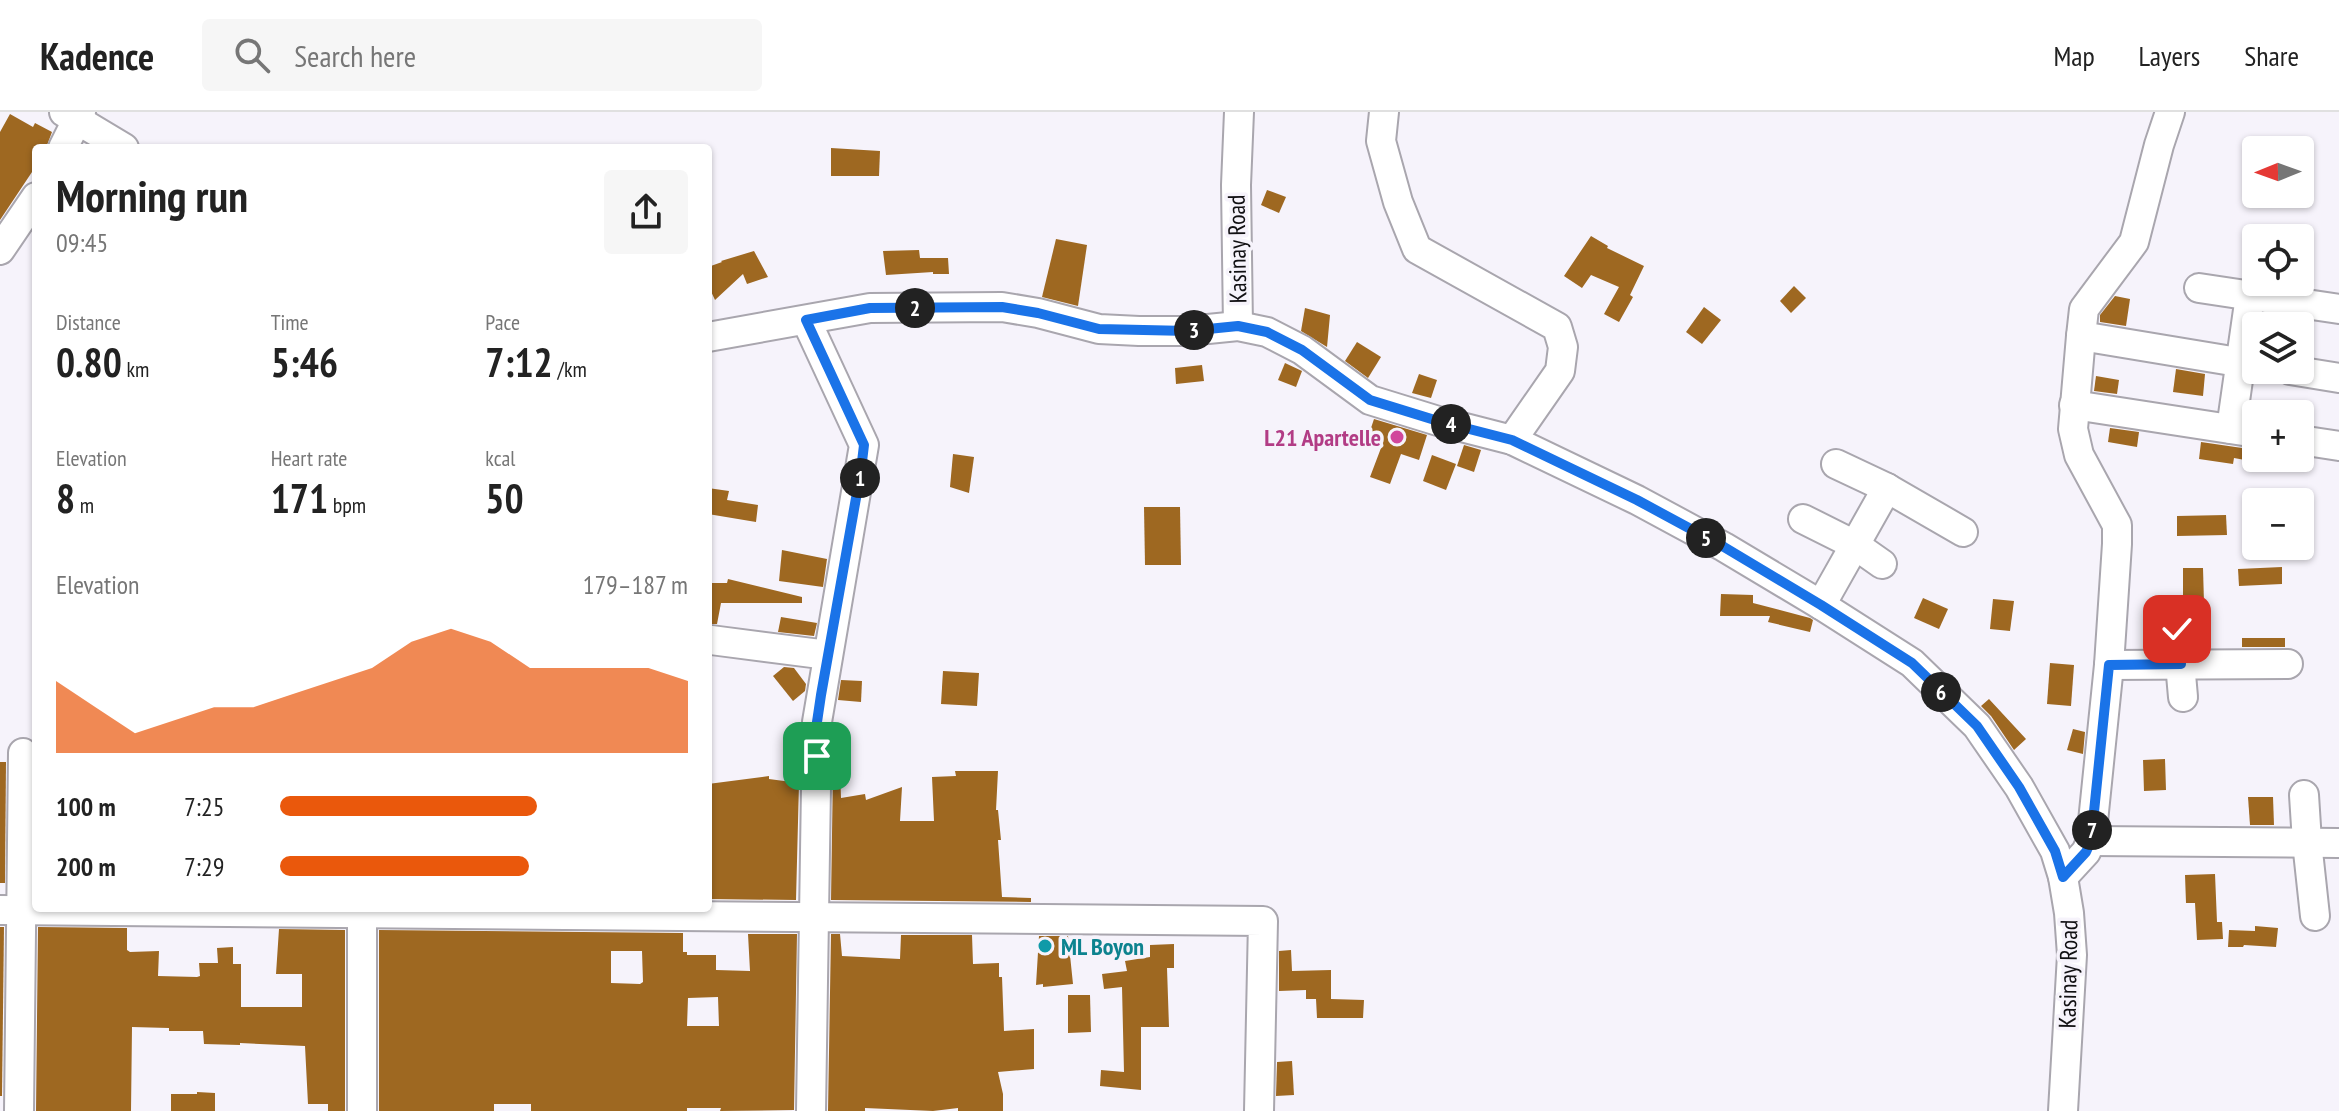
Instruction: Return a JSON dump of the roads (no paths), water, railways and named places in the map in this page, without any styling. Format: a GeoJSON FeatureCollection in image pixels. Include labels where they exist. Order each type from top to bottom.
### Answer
{"type":"FeatureCollection","features":[{"type":"Feature","properties":{"kind":"street","name":"Kasinay Road"},"geometry":{"type":"LineString","coordinates":[[1239,112],[1236,185],[1238,326],[1267,332],[1302,350],[1370,400],[1512,440],[1637,500],[1732,552],[1912,663],[1977,726],[2019,787],[2055,851],[2063,877],[2072,955],[2063,1111]]}},
{"type":"Feature","properties":{"kind":"street"},"geometry":{"type":"LineString","coordinates":[[1384,112],[1381,141],[1398,202],[1417,249],[1557,327],[1563,347],[1560,371],[1512,440]]}},
{"type":"Feature","properties":{"kind":"street"},"geometry":{"type":"LineString","coordinates":[[2063,877],[2086,852],[2091,841],[2109,665],[2117,525],[2079,455],[2073,429],[2084,309],[2134,242],[2170,112]]}},
{"type":"Feature","properties":{"kind":"street"},"geometry":{"type":"LineString","coordinates":[[64,144],[74,115],[118,144]]}},
{"type":"Feature","properties":{"kind":"street"},"geometry":{"type":"LineString","coordinates":[[0,250],[32,203]]}},
{"type":"Feature","properties":{"kind":"street"},"geometry":{"type":"LineString","coordinates":[[2199,288],[2242,295]]}},
{"type":"Feature","properties":{"kind":"street"},"geometry":{"type":"LineString","coordinates":[[2250,312],[2250,296],[2339,309]]}},
{"type":"Feature","properties":{"kind":"street"},"geometry":{"type":"LineString","coordinates":[[712,336],[870,308],[1002,307],[1099,329],[1188,331],[1238,326]]}},
{"type":"Feature","properties":{"kind":"street"},"geometry":{"type":"LineString","coordinates":[[806,320],[864,445],[817,722],[811,1111]]}},
{"type":"Feature","properties":{"kind":"street"},"geometry":{"type":"LineString","coordinates":[[2081,336],[2242,363]]}},
{"type":"Feature","properties":{"kind":"street"},"geometry":{"type":"LineString","coordinates":[[2314,374],[2339,378]]}},
{"type":"Feature","properties":{"kind":"street"},"geometry":{"type":"LineString","coordinates":[[2074,405],[2242,431]]}},
{"type":"Feature","properties":{"kind":"street"},"geometry":{"type":"LineString","coordinates":[[2314,442],[2339,446]]}},
{"type":"Feature","properties":{"kind":"street"},"geometry":{"type":"LineString","coordinates":[[1836,464],[1887,488],[1963,532]]}},
{"type":"Feature","properties":{"kind":"street"},"geometry":{"type":"LineString","coordinates":[[1821,605],[1887,488]]}},
{"type":"Feature","properties":{"kind":"street"},"geometry":{"type":"LineString","coordinates":[[1803,519],[1855,545],[1882,564]]}},
{"type":"Feature","properties":{"kind":"street"},"geometry":{"type":"LineString","coordinates":[[2177,629],[2183,697]]}},
{"type":"Feature","properties":{"kind":"street"},"geometry":{"type":"LineString","coordinates":[[712,640],[828,655]]}},
{"type":"Feature","properties":{"kind":"street"},"geometry":{"type":"LineString","coordinates":[[2109,665],[2288,664]]}},
{"type":"Feature","properties":{"kind":"street"},"geometry":{"type":"LineString","coordinates":[[19,1111],[10,910],[23,753]]}},
{"type":"Feature","properties":{"kind":"street"},"geometry":{"type":"LineString","coordinates":[[2304,795],[2315,916]]}},
{"type":"Feature","properties":{"kind":"street"},"geometry":{"type":"LineString","coordinates":[[2091,841],[2339,843]]}},
{"type":"Feature","properties":{"kind":"street"},"geometry":{"type":"LineString","coordinates":[[10,910],[32,910]]}},
{"type":"Feature","properties":{"kind":"street"},"geometry":{"type":"LineString","coordinates":[[362,912],[362,1111]]}},
{"type":"Feature","properties":{"kind":"street"},"geometry":{"type":"LineString","coordinates":[[479,912],[1263,921],[1259,1111]]}},
{"type":"Feature","properties":{"kind":"place","name":"L21 Apartelle"},"geometry":{"type":"Point","coordinates":[1397,437]}},
{"type":"Feature","properties":{"kind":"place","name":"ML Boyon"},"geometry":{"type":"Point","coordinates":[1045,946]}}]}
